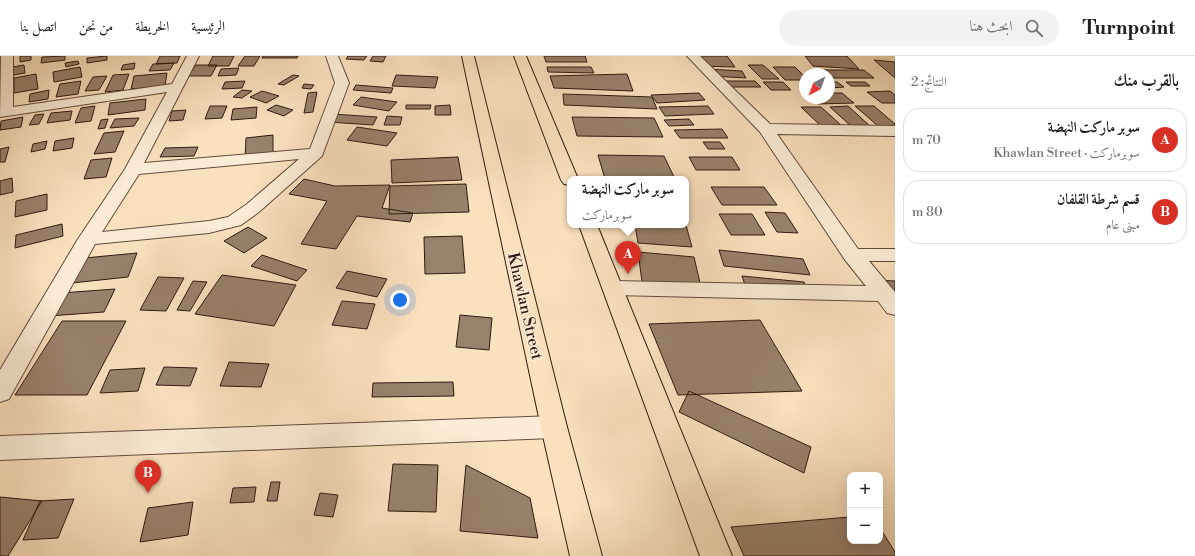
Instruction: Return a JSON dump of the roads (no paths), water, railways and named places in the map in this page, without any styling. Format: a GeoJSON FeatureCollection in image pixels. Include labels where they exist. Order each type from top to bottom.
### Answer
{"type":"FeatureCollection","features":[{"type":"Feature","properties":{"kind":"main road","name":"Khawlan Street"},"geometry":{"type":"LineString","coordinates":[[468,56],[554,427],[586,556]]}},
{"type":"Feature","properties":{"kind":"main road"},"geometry":{"type":"LineString","coordinates":[[520,56],[568,176]]}},
{"type":"Feature","properties":{"kind":"main road"},"geometry":{"type":"LineString","coordinates":[[589,228],[614,288],[716,556]]}},
{"type":"Feature","properties":{"kind":"street"},"geometry":{"type":"LineString","coordinates":[[7,56],[3,112],[176,87]]}},
{"type":"Feature","properties":{"kind":"street"},"geometry":{"type":"LineString","coordinates":[[0,392],[88,239],[133,169],[193,56]]}},
{"type":"Feature","properties":{"kind":"street"},"geometry":{"type":"LineString","coordinates":[[88,239],[209,227],[234,221],[253,208],[316,153],[342,83],[332,56]]}},
{"type":"Feature","properties":{"kind":"street"},"geometry":{"type":"LineString","coordinates":[[693,56],[766,129],[852,255],[890,301]]}},
{"type":"Feature","properties":{"kind":"street"},"geometry":{"type":"LineString","coordinates":[[766,129],[895,131]]}},
{"type":"Feature","properties":{"kind":"street"},"geometry":{"type":"LineString","coordinates":[[133,169],[316,153]]}},
{"type":"Feature","properties":{"kind":"street"},"geometry":{"type":"LineString","coordinates":[[852,255],[895,255]]}},
{"type":"Feature","properties":{"kind":"street"},"geometry":{"type":"LineString","coordinates":[[614,288],[890,301]]}},
{"type":"Feature","properties":{"kind":"street"},"geometry":{"type":"LineString","coordinates":[[0,448],[554,427]]}},
{"type":"Feature","properties":{"kind":"place","name":"سوبر ماركت النهضة"},"geometry":{"type":"Point","coordinates":[628,274]}},
{"type":"Feature","properties":{"kind":"place","name":"قسم شرطة القلفان"},"geometry":{"type":"Point","coordinates":[148,493]}}]}
